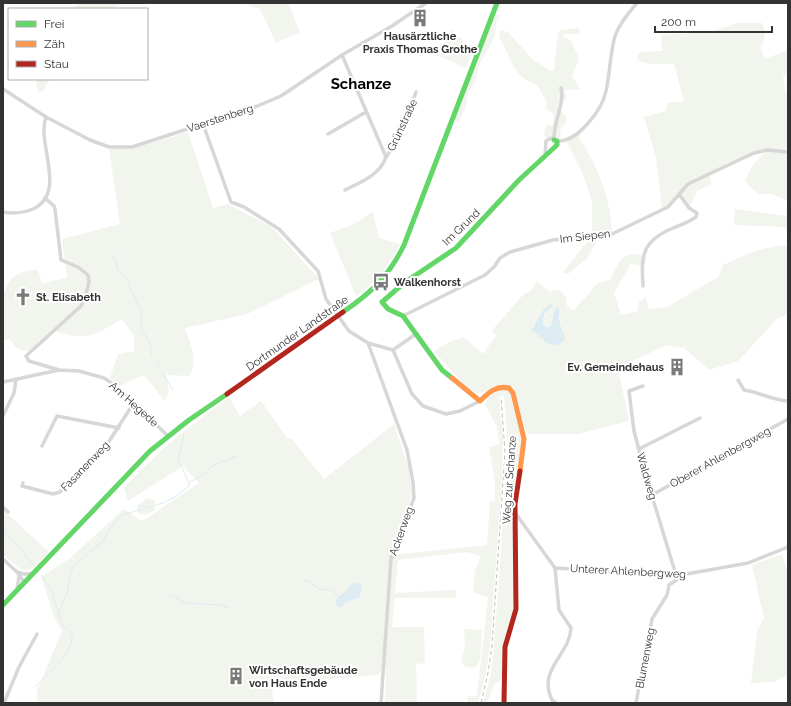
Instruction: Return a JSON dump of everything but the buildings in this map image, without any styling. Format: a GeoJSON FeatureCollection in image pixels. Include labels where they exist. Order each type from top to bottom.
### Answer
{"type":"FeatureCollection","features":[{"type":"Feature","properties":{"kind":"main road","name":"Dortmunder Landstraße"},"geometry":{"type":"LineString","coordinates":[[3,604],[135,466],[168,436],[339,316],[382,282],[395,264],[404,245],[497,3]]}},
{"type":"Feature","properties":{"kind":"main road","name":"Im Grund"},"geometry":{"type":"LineString","coordinates":[[403,316],[388,309],[382,302],[404,283],[456,248],[519,180],[557,145],[556,140]]}},
{"type":"Feature","properties":{"kind":"main road"},"geometry":{"type":"LineString","coordinates":[[403,316],[442,370],[480,401]]}},
{"type":"Feature","properties":{"kind":"main road","name":"Weg zur Schanze"},"geometry":{"type":"LineString","coordinates":[[480,401],[491,391],[500,387],[509,388],[513,393],[524,439],[515,504],[516,609],[505,647],[504,703]]}},
{"type":"Feature","properties":{"kind":"street","name":"Vaerstenberg"},"geometry":{"type":"LineString","coordinates":[[3,89],[46,117],[101,145],[121,148],[132,147],[203,124],[281,96],[342,55],[392,26],[426,3]]}},
{"type":"Feature","properties":{"kind":"street"},"geometry":{"type":"LineString","coordinates":[[545,156],[546,141],[551,138],[556,140],[566,140],[578,132],[598,109],[606,92],[616,35],[637,3]]}},
{"type":"Feature","properties":{"kind":"street","name":"Grünstraße"},"geometry":{"type":"LineString","coordinates":[[342,55],[386,157]]}},
{"type":"Feature","properties":{"kind":"street"},"geometry":{"type":"LineString","coordinates":[[556,140],[555,124],[561,103],[561,88]]}},
{"type":"Feature","properties":{"kind":"street","name":"Grünstraße"},"geometry":{"type":"LineString","coordinates":[[345,190],[381,168],[390,152],[400,126],[413,102],[416,92]]}},
{"type":"Feature","properties":{"kind":"street"},"geometry":{"type":"LineString","coordinates":[[328,134],[366,112]]}},
{"type":"Feature","properties":{"kind":"street"},"geometry":{"type":"LineString","coordinates":[[3,212],[18,213],[31,210],[37,207],[45,198],[50,181],[43,129],[46,117]]}},
{"type":"Feature","properties":{"kind":"street"},"geometry":{"type":"LineString","coordinates":[[203,124],[231,202],[271,224],[283,233],[318,272],[326,299],[349,331],[368,343],[393,350]]}},
{"type":"Feature","properties":{"kind":"street","name":"Im Siepen"},"geometry":{"type":"LineString","coordinates":[[403,316],[485,275],[494,267],[500,258],[510,252],[553,240],[612,234],[668,207],[688,184],[754,153],[767,150],[788,152]]}},
{"type":"Feature","properties":{"kind":"street"},"geometry":{"type":"LineString","coordinates":[[643,286],[642,258],[648,244],[664,232],[687,223],[696,217],[697,213],[689,208],[679,194]]}},
{"type":"Feature","properties":{"kind":"street"},"geometry":{"type":"LineString","coordinates":[[45,198],[55,209],[61,260],[84,270],[88,275],[89,282],[81,306],[26,356],[29,361],[58,370]]}},
{"type":"Feature","properties":{"kind":"street"},"geometry":{"type":"LineString","coordinates":[[393,350],[416,334]]}},
{"type":"Feature","properties":{"kind":"street","name":"Ackerweg"},"geometry":{"type":"LineString","coordinates":[[368,343],[407,450],[414,490],[414,498],[391,558],[381,703]]}},
{"type":"Feature","properties":{"kind":"street"},"geometry":{"type":"LineString","coordinates":[[393,350],[412,394],[423,406],[446,414],[460,411],[480,401]]}},
{"type":"Feature","properties":{"kind":"street","name":"Am Hegede"},"geometry":{"type":"LineString","coordinates":[[3,382],[58,370],[79,371],[104,378],[116,386],[168,436]]}},
{"type":"Feature","properties":{"kind":"street"},"geometry":{"type":"LineString","coordinates":[[3,416],[14,393],[16,379]]}},
{"type":"Feature","properties":{"kind":"street"},"geometry":{"type":"LineString","coordinates":[[738,380],[744,390],[753,391],[774,400],[788,401]]}},
{"type":"Feature","properties":{"kind":"street","name":"Waldweg"},"geometry":{"type":"LineString","coordinates":[[643,386],[629,391],[639,449],[677,575]]}},
{"type":"Feature","properties":{"kind":"street","name":"Fasanenweg"},"geometry":{"type":"LineString","coordinates":[[23,483],[22,486],[52,494],[60,492],[108,443],[133,404]]}},
{"type":"Feature","properties":{"kind":"street"},"geometry":{"type":"LineString","coordinates":[[42,446],[57,416],[119,428]]}},
{"type":"Feature","properties":{"kind":"street"},"geometry":{"type":"LineString","coordinates":[[639,449],[700,418]]}},
{"type":"Feature","properties":{"kind":"street","name":"Oberer Ahlenbergweg"},"geometry":{"type":"LineString","coordinates":[[652,495],[788,419]]}},
{"type":"Feature","properties":{"kind":"street"},"geometry":{"type":"LineString","coordinates":[[3,507],[8,512]]}},
{"type":"Feature","properties":{"kind":"street","name":"Unterer Ahlenbergweg"},"geometry":{"type":"LineString","coordinates":[[516,514],[555,568],[677,575],[748,563],[788,547]]}},
{"type":"Feature","properties":{"kind":"street"},"geometry":{"type":"LineString","coordinates":[[3,559],[24,582]]}},
{"type":"Feature","properties":{"kind":"street"},"geometry":{"type":"LineString","coordinates":[[555,568],[559,610],[571,628],[569,640],[552,667],[547,685],[552,700],[556,703]]}},
{"type":"Feature","properties":{"kind":"street"},"geometry":{"type":"LineString","coordinates":[[18,574],[32,574]]}},
{"type":"Feature","properties":{"kind":"street"},"geometry":{"type":"LineString","coordinates":[[17,590],[18,574]]}},
{"type":"Feature","properties":{"kind":"street","name":"Blumenweg"},"geometry":{"type":"LineString","coordinates":[[636,703],[652,619],[667,595],[669,585],[678,579],[677,575]]}},
{"type":"Feature","properties":{"kind":"street"},"geometry":{"type":"LineString","coordinates":[[4,703],[19,667],[37,634]]}},
{"type":"Feature","properties":{"kind":"shaded area"},"geometry":{"type":"Polygon","coordinates":[[[79,3],[121,3],[114,8],[73,8],[79,3]]]}},
{"type":"Feature","properties":{"kind":"shaded area"},"geometry":{"type":"Polygon","coordinates":[[[241,3],[288,3],[300,32],[276,43],[260,9],[241,3]]]}},
{"type":"Feature","properties":{"kind":"shaded area"},"geometry":{"type":"Polygon","coordinates":[[[495,15],[501,15],[497,20],[494,38],[479,65],[474,84],[468,93],[465,110],[458,122],[453,118],[495,15]]]}},
{"type":"Feature","properties":{"kind":"shaded area"},"geometry":{"type":"Polygon","coordinates":[[[737,23],[762,23],[765,35],[760,47],[765,59],[788,50],[788,73],[783,77],[786,93],[788,92],[788,201],[772,194],[759,194],[748,185],[745,179],[753,165],[766,151],[754,153],[710,174],[711,184],[697,191],[689,208],[679,194],[668,207],[662,210],[656,157],[644,117],[666,111],[667,103],[684,101],[674,64],[652,64],[638,61],[637,56],[640,52],[662,51],[661,35],[710,32],[737,23]]]}},
{"type":"Feature","properties":{"kind":"shaded area"},"geometry":{"type":"Polygon","coordinates":[[[579,28],[580,34],[565,34],[563,36],[572,42],[579,59],[572,76],[580,89],[565,90],[566,100],[559,102],[558,108],[567,118],[565,124],[560,129],[561,141],[551,138],[548,140],[544,135],[546,125],[553,126],[554,115],[545,108],[547,102],[537,85],[523,78],[514,66],[499,37],[500,30],[508,32],[533,60],[551,71],[554,70],[558,33],[560,30],[579,28]]]}},
{"type":"Feature","properties":{"kind":"shaded area"},"geometry":{"type":"Polygon","coordinates":[[[451,30],[474,50],[465,68],[437,55],[451,30]]]}},
{"type":"Feature","properties":{"kind":"shaded area"},"geometry":{"type":"Polygon","coordinates":[[[36,80],[49,80],[43,91],[38,92],[36,80]]]}},
{"type":"Feature","properties":{"kind":"shaded area"},"geometry":{"type":"Polygon","coordinates":[[[581,130],[579,138],[598,171],[606,196],[612,234],[600,235],[587,258],[568,274],[563,272],[592,236],[592,201],[582,172],[566,140],[581,130]]]}},
{"type":"Feature","properties":{"kind":"shaded area"},"geometry":{"type":"Polygon","coordinates":[[[188,132],[213,208],[228,204],[272,227],[319,279],[247,314],[185,328],[193,352],[192,371],[189,376],[166,375],[169,390],[165,401],[144,375],[120,386],[110,378],[118,354],[134,351],[134,336],[122,319],[97,333],[90,335],[75,336],[55,331],[38,345],[26,351],[15,346],[10,339],[3,341],[3,291],[6,290],[13,277],[22,272],[38,270],[42,283],[67,278],[62,239],[120,224],[109,149],[131,149],[188,132]]]}},
{"type":"Feature","properties":{"kind":"shaded area"},"geometry":{"type":"Polygon","coordinates":[[[788,203],[788,230],[784,227],[734,225],[735,209],[786,216],[788,203]]]}},
{"type":"Feature","properties":{"kind":"shaded area"},"geometry":{"type":"Polygon","coordinates":[[[373,211],[379,238],[400,244],[381,273],[370,285],[356,296],[330,233],[356,223],[373,211]]]}},
{"type":"Feature","properties":{"kind":"shaded area"},"geometry":{"type":"Polygon","coordinates":[[[788,245],[788,314],[778,318],[738,361],[709,370],[684,348],[666,345],[618,368],[629,421],[578,434],[527,434],[512,387],[503,385],[478,394],[465,386],[434,351],[449,342],[464,337],[483,354],[497,334],[492,332],[494,328],[521,297],[531,290],[537,281],[550,292],[558,289],[566,297],[567,306],[573,311],[597,284],[611,279],[619,263],[625,256],[636,254],[643,255],[642,266],[631,264],[614,293],[621,315],[637,312],[639,302],[646,298],[649,309],[667,307],[718,277],[723,265],[754,252],[788,245]],[[553,305],[541,313],[539,319],[532,326],[534,333],[556,345],[562,342],[560,312],[554,311],[551,327],[545,325],[543,321],[546,311],[553,305]]]}},
{"type":"Feature","properties":{"kind":"shaded area"},"geometry":{"type":"Polygon","coordinates":[[[550,304],[553,305],[544,314],[543,324],[547,327],[551,326],[554,311],[558,307],[559,321],[564,336],[564,341],[557,345],[549,344],[531,330],[544,309],[550,304]]]}},
{"type":"Feature","properties":{"kind":"shaded area"},"geometry":{"type":"Polygon","coordinates":[[[505,388],[511,391],[522,440],[513,502],[514,600],[512,613],[504,640],[502,679],[494,685],[487,703],[483,703],[491,673],[494,646],[508,452],[504,395],[499,396],[503,437],[502,478],[490,646],[486,673],[478,703],[467,703],[468,696],[477,696],[488,598],[473,592],[475,571],[481,556],[467,552],[398,560],[395,593],[456,590],[456,598],[395,598],[392,627],[424,627],[425,663],[416,664],[417,703],[385,703],[386,666],[378,675],[271,684],[274,703],[37,703],[37,691],[62,631],[54,617],[41,577],[70,558],[124,509],[142,521],[199,483],[183,466],[128,501],[124,487],[168,444],[229,397],[240,416],[261,401],[288,439],[291,438],[324,479],[394,424],[409,469],[412,495],[391,555],[487,545],[490,501],[495,501],[495,483],[489,447],[499,444],[497,427],[485,404],[486,400],[492,393],[505,388]]]}},
{"type":"Feature","properties":{"kind":"shaded area"},"geometry":{"type":"Polygon","coordinates":[[[147,498],[155,501],[155,510],[146,515],[137,513],[137,506],[147,498]]]}},
{"type":"Feature","properties":{"kind":"shaded area"},"geometry":{"type":"Polygon","coordinates":[[[3,510],[49,552],[31,569],[22,570],[3,554],[3,510]]]}},
{"type":"Feature","properties":{"kind":"shaded area"},"geometry":{"type":"Polygon","coordinates":[[[782,554],[788,573],[788,675],[774,682],[751,683],[757,631],[764,618],[752,565],[782,554]]]}},
{"type":"Feature","properties":{"kind":"shaded area"},"geometry":{"type":"Polygon","coordinates":[[[358,583],[362,585],[359,598],[348,601],[341,607],[337,607],[335,602],[337,599],[351,584],[358,583]]]}},
{"type":"Feature","properties":{"kind":"shaded area"},"geometry":{"type":"Polygon","coordinates":[[[464,630],[482,630],[480,661],[475,668],[466,667],[461,662],[465,647],[464,630]]]}},
{"type":"Feature","properties":{"kind":"waterway"},"geometry":{"type":"LineString","coordinates":[[112,254],[118,271],[126,277],[141,312],[141,328],[150,344],[152,355]]}},
{"type":"Feature","properties":{"kind":"waterway"},"geometry":{"type":"LineString","coordinates":[[162,372],[173,390]]}},
{"type":"Feature","properties":{"kind":"waterway"},"geometry":{"type":"LineString","coordinates":[[58,614],[68,590],[68,583],[73,567],[103,541],[113,524],[122,515],[163,503],[175,497],[189,486],[178,459],[184,435]]}},
{"type":"Feature","properties":{"kind":"waterway"},"geometry":{"type":"LineString","coordinates":[[190,482],[205,474],[212,466],[237,456]]}},
{"type":"Feature","properties":{"kind":"waterway"},"geometry":{"type":"LineString","coordinates":[[3,529],[33,564]]}},
{"type":"Feature","properties":{"kind":"waterway"},"geometry":{"type":"LineString","coordinates":[[35,687],[53,670],[69,649],[72,635],[62,625],[52,592],[41,574]]}},
{"type":"Feature","properties":{"kind":"waterway"},"geometry":{"type":"LineString","coordinates":[[304,580],[309,581],[319,589],[332,590],[338,597]]}},
{"type":"Feature","properties":{"kind":"waterway"},"geometry":{"type":"LineString","coordinates":[[171,595],[186,603],[220,605],[229,608]]}},
{"type":"Feature","properties":{"kind":"railway"},"geometry":{"type":"LineString","coordinates":[[481,703],[492,646],[505,452],[501,396]]}},
{"type":"Feature","properties":{"kind":"traffic: fast"},"geometry":{"type":"LineString","coordinates":[[343,312],[371,291],[392,266],[404,245],[497,3]]}},
{"type":"Feature","properties":{"kind":"traffic: fast"},"geometry":{"type":"LineString","coordinates":[[452,378],[442,370],[403,316],[388,309],[382,302],[404,283],[456,248],[519,180],[557,145],[557,141],[554,140]]}},
{"type":"Feature","properties":{"kind":"traffic: fast"},"geometry":{"type":"LineString","coordinates":[[3,605],[150,451],[189,420],[227,394]]}},
{"type":"Feature","properties":{"kind":"traffic: slow"},"geometry":{"type":"LineString","coordinates":[[452,378],[480,401],[489,393],[504,387],[509,388],[513,393],[524,439],[520,471]]}},
{"type":"Feature","properties":{"kind":"traffic: jam"},"geometry":{"type":"LineString","coordinates":[[227,394],[343,312]]}},
{"type":"Feature","properties":{"kind":"traffic: jam"},"geometry":{"type":"LineString","coordinates":[[504,703],[505,647],[516,609],[515,504],[520,471]]}},
{"type":"Feature","properties":{"kind":"place","name":"Hausärztliche Praxis Thomas Grothe"},"geometry":{"type":"Point","coordinates":[420,18]}},
{"type":"Feature","properties":{"kind":"place","name":"Walkenhorst"},"geometry":{"type":"Point","coordinates":[381,282]}},
{"type":"Feature","properties":{"kind":"place","name":"St. Elisabeth"},"geometry":{"type":"Point","coordinates":[23,297]}},
{"type":"Feature","properties":{"kind":"place","name":"Ev. Gemeindehaus"},"geometry":{"type":"Point","coordinates":[677,367]}},
{"type":"Feature","properties":{"kind":"place","name":"Wirtschaftsgebäude von Haus Ende"},"geometry":{"type":"Point","coordinates":[236,676]}},
{"type":"Feature","properties":{"kind":"district","name":"Schanze"},"geometry":{"type":"Point","coordinates":[361,84]}}]}
